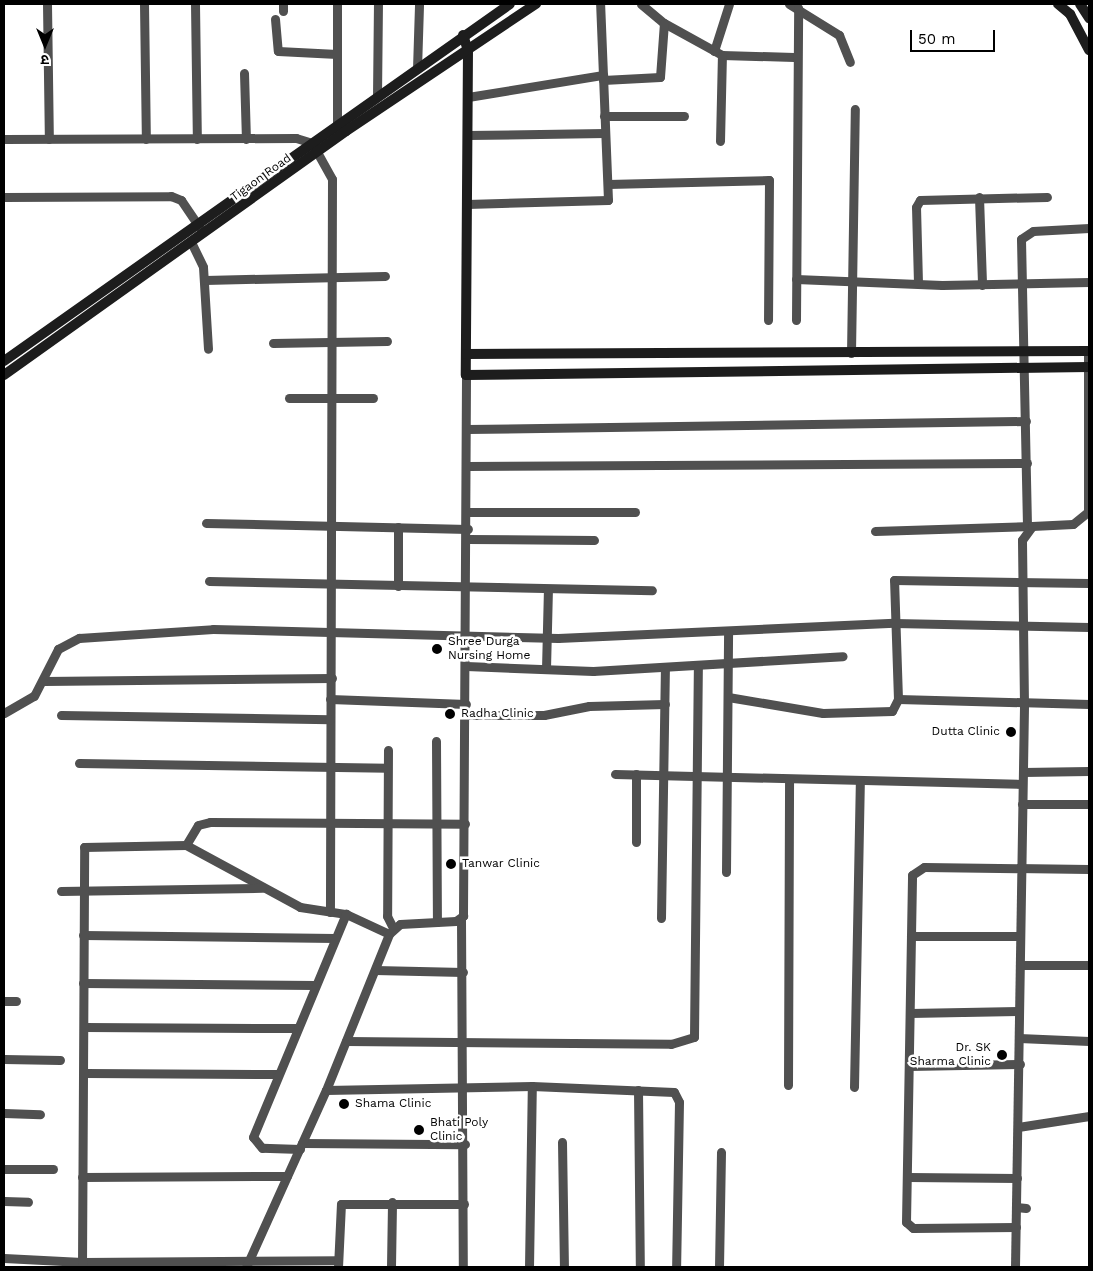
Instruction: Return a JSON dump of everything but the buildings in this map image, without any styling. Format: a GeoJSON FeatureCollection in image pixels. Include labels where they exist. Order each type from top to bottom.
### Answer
{"type":"FeatureCollection","features":[{"type":"Feature","properties":{"kind":"street"},"geometry":{"type":"LineString","coordinates":[[47,4],[49,139]]}},
{"type":"Feature","properties":{"kind":"street"},"geometry":{"type":"LineString","coordinates":[[144,4],[146,139]]}},
{"type":"Feature","properties":{"kind":"street"},"geometry":{"type":"LineString","coordinates":[[195,4],[197,139]]}},
{"type":"Feature","properties":{"kind":"street"},"geometry":{"type":"LineString","coordinates":[[337,4],[337,125]]}},
{"type":"Feature","properties":{"kind":"street"},"geometry":{"type":"LineString","coordinates":[[377,98],[378,4]]}},
{"type":"Feature","properties":{"kind":"street"},"geometry":{"type":"LineString","coordinates":[[417,69],[419,4]]}},
{"type":"Feature","properties":{"kind":"street","name":"Tigaon Road"},"geometry":{"type":"LineString","coordinates":[[4,361],[377,98],[463,35],[510,4]]}},
{"type":"Feature","properties":{"kind":"street","name":"Tigaon Road"},"geometry":{"type":"LineString","coordinates":[[4,375],[192,244],[318,152],[536,4]]}},
{"type":"Feature","properties":{"kind":"street"},"geometry":{"type":"LineString","coordinates":[[467,204],[598,204],[608,200],[600,4]]}},
{"type":"Feature","properties":{"kind":"street"},"geometry":{"type":"LineString","coordinates":[[641,4],[664,23],[718,53],[794,58]]}},
{"type":"Feature","properties":{"kind":"street"},"geometry":{"type":"LineString","coordinates":[[720,140],[718,53],[730,4]]}},
{"type":"Feature","properties":{"kind":"street"},"geometry":{"type":"LineString","coordinates":[[789,4],[839,34],[850,62]]}},
{"type":"Feature","properties":{"kind":"street"},"geometry":{"type":"LineString","coordinates":[[1058,4],[1070,14],[1089,50]]}},
{"type":"Feature","properties":{"kind":"street"},"geometry":{"type":"LineString","coordinates":[[1080,4],[1089,18]]}},
{"type":"Feature","properties":{"kind":"street"},"geometry":{"type":"LineString","coordinates":[[796,320],[794,58],[798,8]]}},
{"type":"Feature","properties":{"kind":"street"},"geometry":{"type":"LineString","coordinates":[[275,19],[278,51],[337,54]]}},
{"type":"Feature","properties":{"kind":"street"},"geometry":{"type":"LineString","coordinates":[[468,97],[603,77],[660,77],[664,23]]}},
{"type":"Feature","properties":{"kind":"street"},"geometry":{"type":"LineString","coordinates":[[463,35],[468,50],[466,354],[468,512],[465,824],[461,919],[465,1086],[464,1267]]}},
{"type":"Feature","properties":{"kind":"street"},"geometry":{"type":"LineString","coordinates":[[244,73],[246,139]]}},
{"type":"Feature","properties":{"kind":"street"},"geometry":{"type":"LineString","coordinates":[[851,353],[855,109]]}},
{"type":"Feature","properties":{"kind":"street"},"geometry":{"type":"LineString","coordinates":[[604,116],[684,116]]}},
{"type":"Feature","properties":{"kind":"street"},"geometry":{"type":"LineString","coordinates":[[467,135],[605,133]]}},
{"type":"Feature","properties":{"kind":"street"},"geometry":{"type":"LineString","coordinates":[[4,139],[296,138],[312,143],[318,152],[334,190],[334,525],[329,766],[331,823],[330,912]]}},
{"type":"Feature","properties":{"kind":"street"},"geometry":{"type":"LineString","coordinates":[[608,184],[769,180],[768,320]]}},
{"type":"Feature","properties":{"kind":"street"},"geometry":{"type":"LineString","coordinates":[[4,198],[171,196],[181,200],[204,235]]}},
{"type":"Feature","properties":{"kind":"street"},"geometry":{"type":"LineString","coordinates":[[918,283],[918,201],[1047,197]]}},
{"type":"Feature","properties":{"kind":"street"},"geometry":{"type":"LineString","coordinates":[[979,198],[982,285]]}},
{"type":"Feature","properties":{"kind":"street"},"geometry":{"type":"LineString","coordinates":[[1015,1267],[1020,1064],[1019,936],[1024,705],[1021,581],[1022,540],[1030,526],[1023,235],[1089,228]]}},
{"type":"Feature","properties":{"kind":"street"},"geometry":{"type":"LineString","coordinates":[[192,244],[204,280],[208,349]]}},
{"type":"Feature","properties":{"kind":"street"},"geometry":{"type":"LineString","coordinates":[[204,280],[333,275],[386,276]]}},
{"type":"Feature","properties":{"kind":"street"},"geometry":{"type":"LineString","coordinates":[[796,279],[852,279],[982,285],[1089,282]]}},
{"type":"Feature","properties":{"kind":"street"},"geometry":{"type":"LineString","coordinates":[[273,343],[387,341]]}},
{"type":"Feature","properties":{"kind":"street"},"geometry":{"type":"LineString","coordinates":[[466,354],[1088,352],[1088,512],[1085,522],[1030,526],[875,531]]}},
{"type":"Feature","properties":{"kind":"street"},"geometry":{"type":"LineString","coordinates":[[466,375],[1089,367]]}},
{"type":"Feature","properties":{"kind":"street"},"geometry":{"type":"LineString","coordinates":[[290,398],[373,398]]}},
{"type":"Feature","properties":{"kind":"street"},"geometry":{"type":"LineString","coordinates":[[467,429],[1026,421]]}},
{"type":"Feature","properties":{"kind":"street"},"geometry":{"type":"LineString","coordinates":[[467,466],[1027,463]]}},
{"type":"Feature","properties":{"kind":"street"},"geometry":{"type":"LineString","coordinates":[[468,512],[635,512]]}},
{"type":"Feature","properties":{"kind":"street"},"geometry":{"type":"LineString","coordinates":[[206,523],[334,525],[594,540]]}},
{"type":"Feature","properties":{"kind":"street"},"geometry":{"type":"LineString","coordinates":[[398,528],[398,586]]}},
{"type":"Feature","properties":{"kind":"street"},"geometry":{"type":"LineString","coordinates":[[728,697],[835,714],[892,711],[898,699],[894,623],[897,578],[1089,583]]}},
{"type":"Feature","properties":{"kind":"street"},"geometry":{"type":"LineString","coordinates":[[209,581],[466,589],[652,590]]}},
{"type":"Feature","properties":{"kind":"street"},"geometry":{"type":"LineString","coordinates":[[546,669],[548,589]]}},
{"type":"Feature","properties":{"kind":"street"},"geometry":{"type":"LineString","coordinates":[[4,713],[34,696],[44,681],[58,649],[78,638],[213,629],[332,630],[547,638],[728,632],[894,623],[1089,626]]}},
{"type":"Feature","properties":{"kind":"street"},"geometry":{"type":"LineString","coordinates":[[726,872],[728,632]]}},
{"type":"Feature","properties":{"kind":"street"},"geometry":{"type":"LineString","coordinates":[[466,666],[546,669],[665,668],[843,656]]}},
{"type":"Feature","properties":{"kind":"street"},"geometry":{"type":"LineString","coordinates":[[346,1041],[676,1044],[694,1037],[698,666]]}},
{"type":"Feature","properties":{"kind":"street"},"geometry":{"type":"LineString","coordinates":[[661,918],[665,668]]}},
{"type":"Feature","properties":{"kind":"street"},"geometry":{"type":"LineString","coordinates":[[44,681],[332,678]]}},
{"type":"Feature","properties":{"kind":"street"},"geometry":{"type":"LineString","coordinates":[[330,699],[466,704]]}},
{"type":"Feature","properties":{"kind":"street"},"geometry":{"type":"LineString","coordinates":[[898,699],[1024,705],[1089,704]]}},
{"type":"Feature","properties":{"kind":"street"},"geometry":{"type":"LineString","coordinates":[[466,716],[544,715],[589,706],[665,704]]}},
{"type":"Feature","properties":{"kind":"street"},"geometry":{"type":"LineString","coordinates":[[61,715],[330,719]]}},
{"type":"Feature","properties":{"kind":"street"},"geometry":{"type":"LineString","coordinates":[[436,741],[437,922]]}},
{"type":"Feature","properties":{"kind":"street"},"geometry":{"type":"LineString","coordinates":[[247,1265],[326,1090],[391,931],[387,916],[388,750]]}},
{"type":"Feature","properties":{"kind":"street"},"geometry":{"type":"LineString","coordinates":[[79,763],[387,768]]}},
{"type":"Feature","properties":{"kind":"street"},"geometry":{"type":"LineString","coordinates":[[1023,772],[1089,771]]}},
{"type":"Feature","properties":{"kind":"street"},"geometry":{"type":"LineString","coordinates":[[615,774],[1022,784]]}},
{"type":"Feature","properties":{"kind":"street"},"geometry":{"type":"LineString","coordinates":[[636,774],[636,842]]}},
{"type":"Feature","properties":{"kind":"street"},"geometry":{"type":"LineString","coordinates":[[788,779],[788,1085]]}},
{"type":"Feature","properties":{"kind":"street"},"geometry":{"type":"LineString","coordinates":[[854,1087],[860,781]]}},
{"type":"Feature","properties":{"kind":"street"},"geometry":{"type":"LineString","coordinates":[[1022,804],[1089,804]]}},
{"type":"Feature","properties":{"kind":"street"},"geometry":{"type":"LineString","coordinates":[[186,845],[204,823],[465,824]]}},
{"type":"Feature","properties":{"kind":"street"},"geometry":{"type":"LineString","coordinates":[[82,1265],[85,1073],[82,852],[86,845],[186,845],[262,888],[306,910],[346,914],[391,931],[461,919]]}},
{"type":"Feature","properties":{"kind":"street"},"geometry":{"type":"LineString","coordinates":[[1016,1227],[910,1227],[906,1213],[912,875],[917,869],[1089,869]]}},
{"type":"Feature","properties":{"kind":"street"},"geometry":{"type":"LineString","coordinates":[[61,891],[262,888]]}},
{"type":"Feature","properties":{"kind":"street"},"geometry":{"type":"LineString","coordinates":[[346,914],[296,1028],[253,1141],[262,1148],[465,1144]]}},
{"type":"Feature","properties":{"kind":"street"},"geometry":{"type":"LineString","coordinates":[[83,935],[335,938]]}},
{"type":"Feature","properties":{"kind":"street"},"geometry":{"type":"LineString","coordinates":[[911,936],[1019,936]]}},
{"type":"Feature","properties":{"kind":"street"},"geometry":{"type":"LineString","coordinates":[[1020,965],[1089,966]]}},
{"type":"Feature","properties":{"kind":"street"},"geometry":{"type":"LineString","coordinates":[[375,970],[463,972]]}},
{"type":"Feature","properties":{"kind":"street"},"geometry":{"type":"LineString","coordinates":[[83,983],[315,985]]}},
{"type":"Feature","properties":{"kind":"street"},"geometry":{"type":"LineString","coordinates":[[4,1001],[16,1001]]}},
{"type":"Feature","properties":{"kind":"street"},"geometry":{"type":"LineString","coordinates":[[910,1013],[1019,1011]]}},
{"type":"Feature","properties":{"kind":"street"},"geometry":{"type":"LineString","coordinates":[[84,1027],[296,1028]]}},
{"type":"Feature","properties":{"kind":"street"},"geometry":{"type":"LineString","coordinates":[[1019,1038],[1089,1041]]}},
{"type":"Feature","properties":{"kind":"street"},"geometry":{"type":"LineString","coordinates":[[4,1059],[60,1060]]}},
{"type":"Feature","properties":{"kind":"street"},"geometry":{"type":"LineString","coordinates":[[909,1066],[1020,1064]]}},
{"type":"Feature","properties":{"kind":"street"},"geometry":{"type":"LineString","coordinates":[[85,1073],[278,1074]]}},
{"type":"Feature","properties":{"kind":"street"},"geometry":{"type":"LineString","coordinates":[[326,1090],[532,1086],[671,1091],[678,1098],[676,1267]]}},
{"type":"Feature","properties":{"kind":"street"},"geometry":{"type":"LineString","coordinates":[[529,1267],[532,1086]]}},
{"type":"Feature","properties":{"kind":"street"},"geometry":{"type":"LineString","coordinates":[[638,1090],[640,1267]]}},
{"type":"Feature","properties":{"kind":"street"},"geometry":{"type":"LineString","coordinates":[[4,1113],[40,1114]]}},
{"type":"Feature","properties":{"kind":"street"},"geometry":{"type":"LineString","coordinates":[[1018,1127],[1089,1116]]}},
{"type":"Feature","properties":{"kind":"street"},"geometry":{"type":"LineString","coordinates":[[562,1142],[564,1267]]}},
{"type":"Feature","properties":{"kind":"street"},"geometry":{"type":"LineString","coordinates":[[720,1267],[721,1152]]}},
{"type":"Feature","properties":{"kind":"street"},"geometry":{"type":"LineString","coordinates":[[4,1169],[53,1169]]}},
{"type":"Feature","properties":{"kind":"street"},"geometry":{"type":"LineString","coordinates":[[82,1177],[287,1176]]}},
{"type":"Feature","properties":{"kind":"street"},"geometry":{"type":"LineString","coordinates":[[908,1177],[1017,1178]]}},
{"type":"Feature","properties":{"kind":"street"},"geometry":{"type":"LineString","coordinates":[[4,1201],[28,1202]]}},
{"type":"Feature","properties":{"kind":"street"},"geometry":{"type":"LineString","coordinates":[[4,1258],[82,1265],[338,1264],[342,1204],[392,1202],[464,1204]]}},
{"type":"Feature","properties":{"kind":"street"},"geometry":{"type":"LineString","coordinates":[[391,1267],[392,1202]]}},
{"type":"Feature","properties":{"kind":"street"},"geometry":{"type":"LineString","coordinates":[[1016,1207],[1026,1208]]}},
{"type":"Feature","properties":{"kind":"place","name":"Shree Durga Nursing Home"},"geometry":{"type":"Point","coordinates":[437,649]}},
{"type":"Feature","properties":{"kind":"place","name":"Radha Clinic"},"geometry":{"type":"Point","coordinates":[450,714]}},
{"type":"Feature","properties":{"kind":"place","name":"Dutta Clinic"},"geometry":{"type":"Point","coordinates":[1011,732]}},
{"type":"Feature","properties":{"kind":"place","name":"Tanwar Clinic"},"geometry":{"type":"Point","coordinates":[451,864]}},
{"type":"Feature","properties":{"kind":"place","name":"Dr. SK Sharma Clinic"},"geometry":{"type":"Point","coordinates":[1002,1055]}},
{"type":"Feature","properties":{"kind":"place","name":"Shama Clinic"},"geometry":{"type":"Point","coordinates":[344,1104]}},
{"type":"Feature","properties":{"kind":"place","name":"Bhati Poly Clinic"},"geometry":{"type":"Point","coordinates":[419,1130]}}]}
